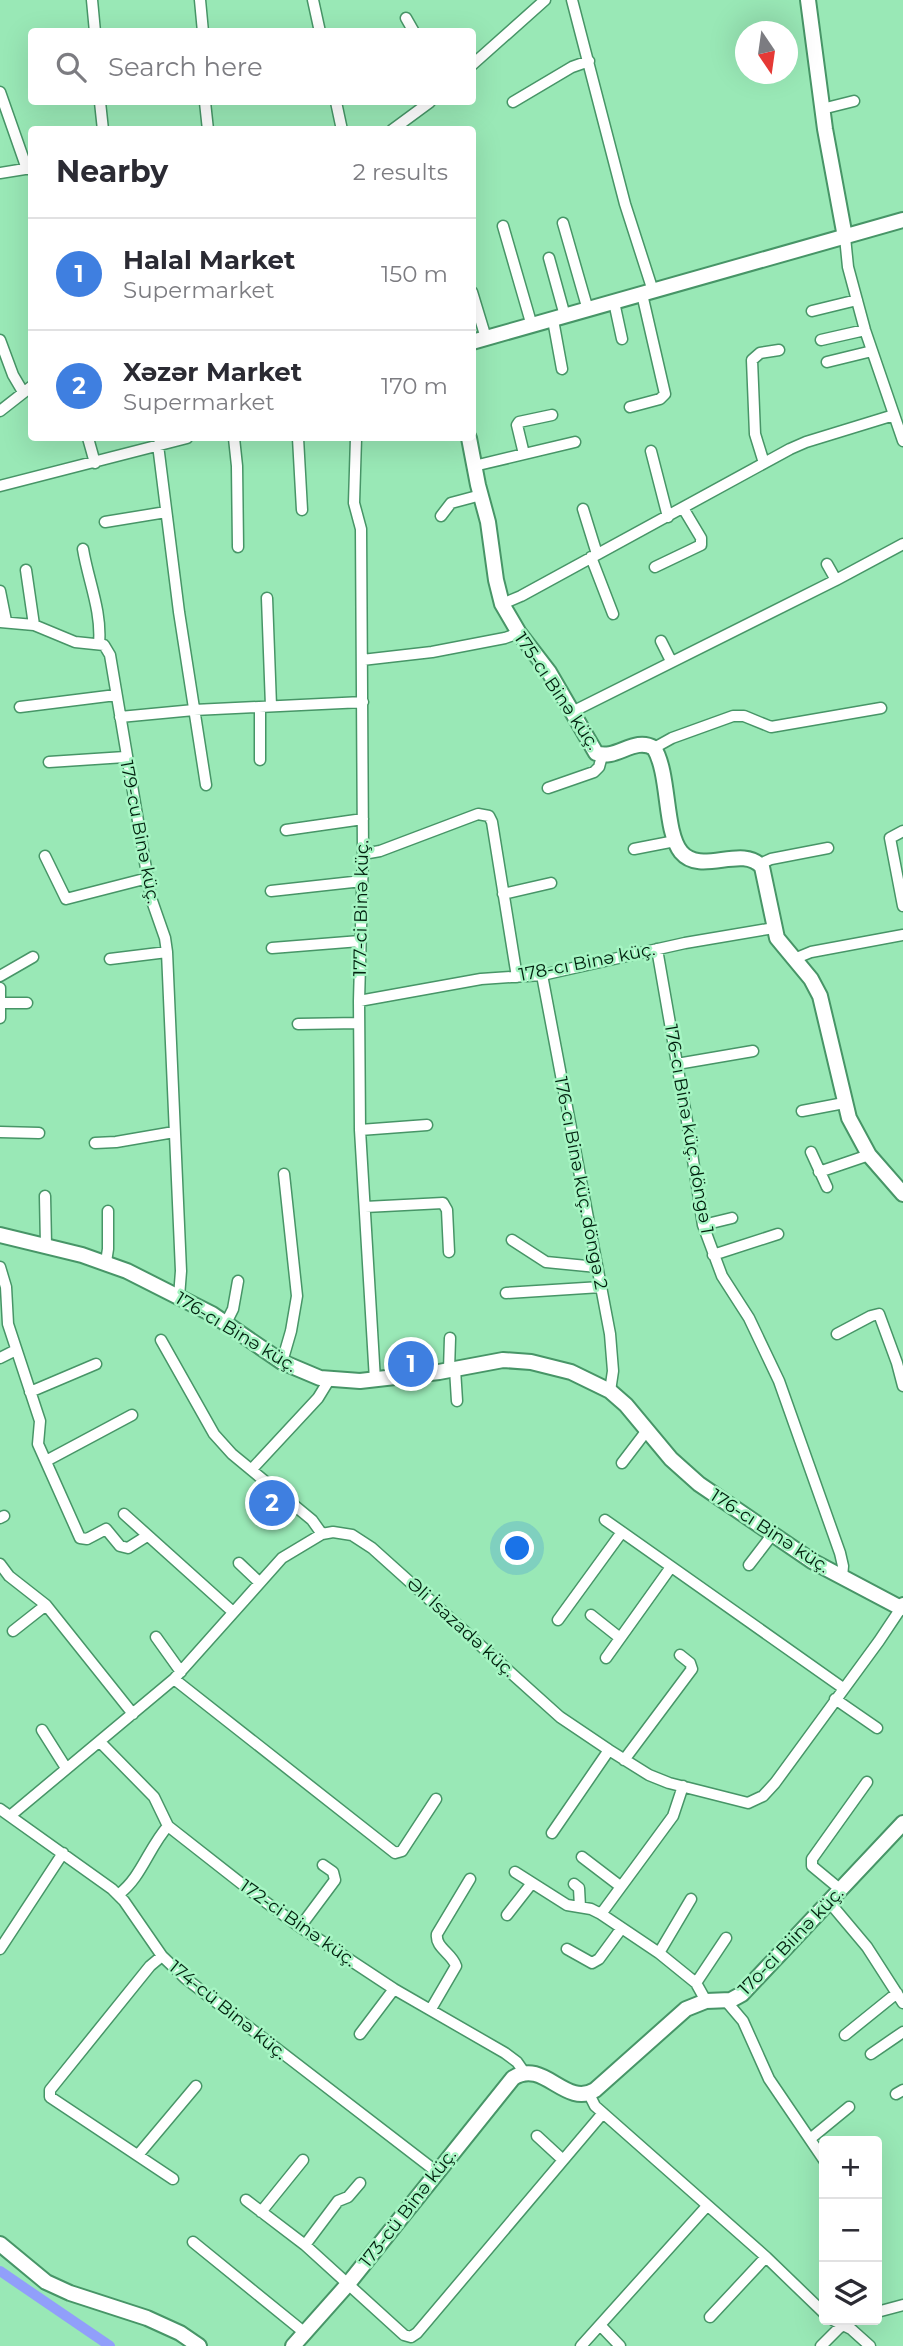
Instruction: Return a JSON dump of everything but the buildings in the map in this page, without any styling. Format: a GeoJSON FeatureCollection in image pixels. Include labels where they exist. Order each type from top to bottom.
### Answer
{"type":"FeatureCollection","features":[{"type":"Feature","properties":{"kind":"street"},"geometry":{"type":"LineString","coordinates":[[92,0],[95,28]]}},
{"type":"Feature","properties":{"kind":"street"},"geometry":{"type":"LineString","coordinates":[[200,0],[203,28]]}},
{"type":"Feature","properties":{"kind":"street"},"geometry":{"type":"LineString","coordinates":[[313,0],[319,28]]}},
{"type":"Feature","properties":{"kind":"street"},"geometry":{"type":"LineString","coordinates":[[476,61],[545,0]]}},
{"type":"Feature","properties":{"kind":"street"},"geometry":{"type":"LineString","coordinates":[[572,0],[647,292],[665,394],[660,399],[630,407]]}},
{"type":"Feature","properties":{"kind":"street"},"geometry":{"type":"LineString","coordinates":[[807,0],[848,267],[865,330],[903,441]]}},
{"type":"Feature","properties":{"kind":"street"},"geometry":{"type":"LineString","coordinates":[[406,18],[412,28]]}},
{"type":"Feature","properties":{"kind":"street"},"geometry":{"type":"LineString","coordinates":[[513,102],[572,67],[589,61]]}},
{"type":"Feature","properties":{"kind":"street"},"geometry":{"type":"LineString","coordinates":[[0,92],[28,166]]}},
{"type":"Feature","properties":{"kind":"street"},"geometry":{"type":"LineString","coordinates":[[822,109],[854,101]]}},
{"type":"Feature","properties":{"kind":"street"},"geometry":{"type":"LineString","coordinates":[[100,105],[103,126]]}},
{"type":"Feature","properties":{"kind":"street"},"geometry":{"type":"LineString","coordinates":[[205,105],[208,126]]}},
{"type":"Feature","properties":{"kind":"street"},"geometry":{"type":"LineString","coordinates":[[336,105],[340,126]]}},
{"type":"Feature","properties":{"kind":"street"},"geometry":{"type":"LineString","coordinates":[[397,126],[426,105]]}},
{"type":"Feature","properties":{"kind":"street"},"geometry":{"type":"LineString","coordinates":[[0,173],[28,169]]}},
{"type":"Feature","properties":{"kind":"street"},"geometry":{"type":"LineString","coordinates":[[476,319],[479,340],[903,220]]}},
{"type":"Feature","properties":{"kind":"street"},"geometry":{"type":"LineString","coordinates":[[563,223],[588,310]]}},
{"type":"Feature","properties":{"kind":"street"},"geometry":{"type":"LineString","coordinates":[[503,226],[531,326]]}},
{"type":"Feature","properties":{"kind":"street"},"geometry":{"type":"LineString","coordinates":[[549,258],[559,318],[562,369]]}},
{"type":"Feature","properties":{"kind":"street"},"geometry":{"type":"LineString","coordinates":[[813,312],[857,300]]}},
{"type":"Feature","properties":{"kind":"street"},"geometry":{"type":"LineString","coordinates":[[614,302],[622,340]]}},
{"type":"Feature","properties":{"kind":"street"},"geometry":{"type":"LineString","coordinates":[[821,340],[865,330]]}},
{"type":"Feature","properties":{"kind":"street"},"geometry":{"type":"LineString","coordinates":[[0,340],[13,375],[27,389],[0,411]]}},
{"type":"Feature","properties":{"kind":"street"},"geometry":{"type":"LineString","coordinates":[[764,463],[755,434],[752,360],[760,353],[779,350]]}},
{"type":"Feature","properties":{"kind":"street"},"geometry":{"type":"LineString","coordinates":[[827,362],[872,351]]}},
{"type":"Feature","properties":{"kind":"street"},"geometry":{"type":"LineString","coordinates":[[524,454],[517,425],[519,422],[552,415]]}},
{"type":"Feature","properties":{"kind":"street"},"geometry":{"type":"LineString","coordinates":[[502,604],[806,442],[894,415]]}},
{"type":"Feature","properties":{"kind":"street"},"geometry":{"type":"LineString","coordinates":[[89,441],[95,463]]}},
{"type":"Feature","properties":{"kind":"street"},"geometry":{"type":"LineString","coordinates":[[0,486],[175,441]]}},
{"type":"Feature","properties":{"kind":"street"},"geometry":{"type":"LineString","coordinates":[[234,441],[238,547]]}},
{"type":"Feature","properties":{"kind":"street"},"geometry":{"type":"LineString","coordinates":[[298,441],[302,510]]}},
{"type":"Feature","properties":{"kind":"street","name":"177-ci Binə küç."},"geometry":{"type":"LineString","coordinates":[[356,441],[354,503],[361,529],[363,702],[360,1130],[375,1380]]}},
{"type":"Feature","properties":{"kind":"street","name":"175-cı Binə küç."},"geometry":{"type":"LineString","coordinates":[[470,441],[488,522],[502,604],[519,633],[549,672],[593,751],[603,756],[641,744],[654,748]]}},
{"type":"Feature","properties":{"kind":"street"},"geometry":{"type":"LineString","coordinates":[[474,466],[575,442]]}},
{"type":"Feature","properties":{"kind":"street"},"geometry":{"type":"LineString","coordinates":[[158,445],[206,785]]}},
{"type":"Feature","properties":{"kind":"street"},"geometry":{"type":"LineString","coordinates":[[651,451],[668,517]]}},
{"type":"Feature","properties":{"kind":"street"},"geometry":{"type":"LineString","coordinates":[[441,516],[451,503],[481,495]]}},
{"type":"Feature","properties":{"kind":"street"},"geometry":{"type":"LineString","coordinates":[[656,568],[701,545],[701,538],[683,508]]}},
{"type":"Feature","properties":{"kind":"street"},"geometry":{"type":"LineString","coordinates":[[583,509],[594,556],[613,614]]}},
{"type":"Feature","properties":{"kind":"street"},"geometry":{"type":"LineString","coordinates":[[105,522],[166,512]]}},
{"type":"Feature","properties":{"kind":"street"},"geometry":{"type":"LineString","coordinates":[[572,712],[903,544]]}},
{"type":"Feature","properties":{"kind":"street"},"geometry":{"type":"LineString","coordinates":[[0,591],[3,622],[34,625],[75,642],[99,643],[93,588],[87,576],[83,549]]}},
{"type":"Feature","properties":{"kind":"street"},"geometry":{"type":"LineString","coordinates":[[827,564],[836,580]]}},
{"type":"Feature","properties":{"kind":"street"},"geometry":{"type":"LineString","coordinates":[[26,570],[34,625]]}},
{"type":"Feature","properties":{"kind":"street"},"geometry":{"type":"LineString","coordinates":[[260,760],[266,706],[267,598]]}},
{"type":"Feature","properties":{"kind":"street"},"geometry":{"type":"LineString","coordinates":[[362,660],[432,652],[519,633]]}},
{"type":"Feature","properties":{"kind":"street"},"geometry":{"type":"LineString","coordinates":[[661,640],[671,661]]}},
{"type":"Feature","properties":{"kind":"street","name":"179-cu Binə küç."},"geometry":{"type":"LineString","coordinates":[[99,643],[108,648],[110,655],[125,757],[152,905],[165,938],[167,952],[181,1271],[179,1297]]}},
{"type":"Feature","properties":{"kind":"street"},"geometry":{"type":"LineString","coordinates":[[20,707],[116,695]]}},
{"type":"Feature","properties":{"kind":"street"},"geometry":{"type":"LineString","coordinates":[[120,717],[194,710],[363,702]]}},
{"type":"Feature","properties":{"kind":"street"},"geometry":{"type":"LineString","coordinates":[[828,848],[771,859],[760,864],[741,859],[694,860],[683,854],[675,841],[660,762],[654,748],[672,738],[733,716],[744,716],[771,727],[881,708]]}},
{"type":"Feature","properties":{"kind":"street"},"geometry":{"type":"LineString","coordinates":[[548,788],[594,772],[603,756]]}},
{"type":"Feature","properties":{"kind":"street"},"geometry":{"type":"LineString","coordinates":[[49,762],[125,757]]}},
{"type":"Feature","properties":{"kind":"street"},"geometry":{"type":"LineString","coordinates":[[363,854],[380,851],[478,814],[485,814],[492,822],[517,977]]}},
{"type":"Feature","properties":{"kind":"street"},"geometry":{"type":"LineString","coordinates":[[286,830],[363,819]]}},
{"type":"Feature","properties":{"kind":"street"},"geometry":{"type":"LineString","coordinates":[[903,831],[890,838],[903,906]]}},
{"type":"Feature","properties":{"kind":"street"},"geometry":{"type":"LineString","coordinates":[[634,849],[675,841]]}},
{"type":"Feature","properties":{"kind":"street"},"geometry":{"type":"LineString","coordinates":[[45,856],[62,896],[66,899],[148,878]]}},
{"type":"Feature","properties":{"kind":"street"},"geometry":{"type":"LineString","coordinates":[[760,864],[765,874],[774,928],[780,942],[811,979],[820,996],[844,1103],[852,1125],[869,1155],[903,1194]]}},
{"type":"Feature","properties":{"kind":"street"},"geometry":{"type":"LineString","coordinates":[[271,891],[362,881]]}},
{"type":"Feature","properties":{"kind":"street"},"geometry":{"type":"LineString","coordinates":[[503,894],[551,883]]}},
{"type":"Feature","properties":{"kind":"street","name":"178-cı Binə küç."},"geometry":{"type":"LineString","coordinates":[[359,1002],[481,979],[542,975],[657,949],[774,928]]}},
{"type":"Feature","properties":{"kind":"street"},"geometry":{"type":"LineString","coordinates":[[794,959],[811,952],[903,934]]}},
{"type":"Feature","properties":{"kind":"street"},"geometry":{"type":"LineString","coordinates":[[272,948],[360,941]]}},
{"type":"Feature","properties":{"kind":"street","name":"176-cı Binə küç. döngə 1"},"geometry":{"type":"LineString","coordinates":[[657,949],[703,1225],[722,1276],[749,1318],[779,1381],[840,1553],[842,1577]]}},
{"type":"Feature","properties":{"kind":"street"},"geometry":{"type":"LineString","coordinates":[[110,959],[167,952]]}},
{"type":"Feature","properties":{"kind":"street"},"geometry":{"type":"LineString","coordinates":[[0,976],[33,957]]}},
{"type":"Feature","properties":{"kind":"street","name":"176-cı Binə küç. döngə 2"},"geometry":{"type":"LineString","coordinates":[[542,975],[610,1334],[613,1371],[610,1391]]}},
{"type":"Feature","properties":{"kind":"street"},"geometry":{"type":"LineString","coordinates":[[0,988],[0,1018]]}},
{"type":"Feature","properties":{"kind":"street"},"geometry":{"type":"LineString","coordinates":[[1,1003],[27,1003]]}},
{"type":"Feature","properties":{"kind":"street"},"geometry":{"type":"LineString","coordinates":[[299,1024],[359,1023]]}},
{"type":"Feature","properties":{"kind":"street"},"geometry":{"type":"LineString","coordinates":[[677,1064],[753,1051]]}},
{"type":"Feature","properties":{"kind":"street"},"geometry":{"type":"LineString","coordinates":[[803,1111],[844,1103]]}},
{"type":"Feature","properties":{"kind":"street"},"geometry":{"type":"LineString","coordinates":[[360,1130],[427,1125]]}},
{"type":"Feature","properties":{"kind":"street"},"geometry":{"type":"LineString","coordinates":[[0,1132],[39,1133]]}},
{"type":"Feature","properties":{"kind":"street"},"geometry":{"type":"LineString","coordinates":[[95,1143],[174,1132]]}},
{"type":"Feature","properties":{"kind":"street"},"geometry":{"type":"LineString","coordinates":[[811,1152],[827,1187]]}},
{"type":"Feature","properties":{"kind":"street"},"geometry":{"type":"LineString","coordinates":[[819,1172],[869,1155]]}},
{"type":"Feature","properties":{"kind":"street"},"geometry":{"type":"LineString","coordinates":[[282,1362],[297,1296],[284,1174]]}},
{"type":"Feature","properties":{"kind":"street"},"geometry":{"type":"LineString","coordinates":[[45,1196],[46,1245]]}},
{"type":"Feature","properties":{"kind":"street"},"geometry":{"type":"LineString","coordinates":[[365,1207],[443,1203],[447,1210],[449,1252]]}},
{"type":"Feature","properties":{"kind":"street"},"geometry":{"type":"LineString","coordinates":[[106,1262],[108,1211]]}},
{"type":"Feature","properties":{"kind":"street"},"geometry":{"type":"LineString","coordinates":[[703,1225],[732,1218]]}},
{"type":"Feature","properties":{"kind":"street"},"geometry":{"type":"LineString","coordinates":[[713,1255],[778,1234]]}},
{"type":"Feature","properties":{"kind":"street","name":"176-cı Binə küç."},"geometry":{"type":"LineString","coordinates":[[0,1235],[106,1262],[226,1323],[282,1362],[329,1380],[375,1380],[503,1360],[531,1362],[571,1372],[610,1391],[648,1429],[684,1472],[772,1535],[842,1577],[902,1606]]}},
{"type":"Feature","properties":{"kind":"street"},"geometry":{"type":"LineString","coordinates":[[512,1240],[546,1262],[597,1267]]}},
{"type":"Feature","properties":{"kind":"street"},"geometry":{"type":"LineString","coordinates":[[0,1267],[6,1287],[8,1324],[40,1421],[37,1439],[81,1539],[106,1530],[120,1546],[128,1548],[147,1536]]}},
{"type":"Feature","properties":{"kind":"street"},"geometry":{"type":"LineString","coordinates":[[226,1323],[233,1309],[239,1281]]}},
{"type":"Feature","properties":{"kind":"street"},"geometry":{"type":"LineString","coordinates":[[506,1293],[601,1287]]}},
{"type":"Feature","properties":{"kind":"street"},"geometry":{"type":"LineString","coordinates":[[836,1334],[879,1314],[903,1386]]}},
{"type":"Feature","properties":{"kind":"street"},"geometry":{"type":"LineString","coordinates":[[450,1338],[457,1401]]}},
{"type":"Feature","properties":{"kind":"street"},"geometry":{"type":"LineString","coordinates":[[10,1816],[177,1676],[282,1558],[322,1534],[312,1520],[232,1454],[214,1434],[162,1340]]}},
{"type":"Feature","properties":{"kind":"street"},"geometry":{"type":"LineString","coordinates":[[0,1358],[16,1350]]}},
{"type":"Feature","properties":{"kind":"street"},"geometry":{"type":"LineString","coordinates":[[30,1392],[96,1364]]}},
{"type":"Feature","properties":{"kind":"street"},"geometry":{"type":"LineString","coordinates":[[252,1469],[318,1398],[329,1380]]}},
{"type":"Feature","properties":{"kind":"street"},"geometry":{"type":"LineString","coordinates":[[46,1461],[132,1415]]}},
{"type":"Feature","properties":{"kind":"street"},"geometry":{"type":"LineString","coordinates":[[622,1463],[648,1429]]}},
{"type":"Feature","properties":{"kind":"street"},"geometry":{"type":"LineString","coordinates":[[124,1514],[233,1612]]}},
{"type":"Feature","properties":{"kind":"street"},"geometry":{"type":"LineString","coordinates":[[605,1520],[843,1688]]}},
{"type":"Feature","properties":{"kind":"street","name":"Əli İsazadə küç."},"geometry":{"type":"LineString","coordinates":[[322,1534],[343,1532],[372,1548],[560,1717],[608,1751],[657,1779],[748,1803],[757,1800],[775,1783],[902,1606]]}},
{"type":"Feature","properties":{"kind":"street"},"geometry":{"type":"LineString","coordinates":[[558,1620],[622,1532]]}},
{"type":"Feature","properties":{"kind":"street"},"geometry":{"type":"LineString","coordinates":[[749,1565],[772,1535]]}},
{"type":"Feature","properties":{"kind":"street"},"geometry":{"type":"LineString","coordinates":[[239,1563],[259,1582]]}},
{"type":"Feature","properties":{"kind":"street"},"geometry":{"type":"LineString","coordinates":[[0,1564],[9,1576],[46,1605],[133,1714]]}},
{"type":"Feature","properties":{"kind":"street"},"geometry":{"type":"LineString","coordinates":[[606,1658],[671,1567]]}},
{"type":"Feature","properties":{"kind":"street"},"geometry":{"type":"LineString","coordinates":[[13,1631],[46,1605]]}},
{"type":"Feature","properties":{"kind":"street"},"geometry":{"type":"LineString","coordinates":[[591,1615],[620,1638]]}},
{"type":"Feature","properties":{"kind":"street"},"geometry":{"type":"LineString","coordinates":[[156,1637],[177,1676],[198,1700],[395,1853],[402,1851],[436,1799]]}},
{"type":"Feature","properties":{"kind":"street"},"geometry":{"type":"LineString","coordinates":[[624,1760],[692,1669],[690,1663],[680,1655]]}},
{"type":"Feature","properties":{"kind":"street"},"geometry":{"type":"LineString","coordinates":[[835,1699],[877,1728]]}},
{"type":"Feature","properties":{"kind":"street"},"geometry":{"type":"LineString","coordinates":[[42,1731],[66,1768]]}},
{"type":"Feature","properties":{"kind":"street","name":"172-ci Binə küç."},"geometry":{"type":"LineString","coordinates":[[100,1742],[154,1797],[168,1826],[299,1927],[394,1989],[505,2053],[517,2062],[524,2072]]}},
{"type":"Feature","properties":{"kind":"street"},"geometry":{"type":"LineString","coordinates":[[552,1833],[608,1751]]}},
{"type":"Feature","properties":{"kind":"street"},"geometry":{"type":"LineString","coordinates":[[841,1890],[811,1862],[867,1782]]}},
{"type":"Feature","properties":{"kind":"street"},"geometry":{"type":"LineString","coordinates":[[601,1914],[673,1816],[683,1786]]}},
{"type":"Feature","properties":{"kind":"street","name":"174-cü Binə küç."},"geometry":{"type":"LineString","coordinates":[[0,1809],[119,1894],[162,1956],[185,1978],[437,2172]]}},
{"type":"Feature","properties":{"kind":"street","name":"17o-ci Biinə küç."},"geometry":{"type":"LineString","coordinates":[[589,2094],[681,2012],[706,2001],[726,2001],[742,1994],[903,1823]]}},
{"type":"Feature","properties":{"kind":"street"},"geometry":{"type":"LineString","coordinates":[[119,1894],[131,1883],[168,1826]]}},
{"type":"Feature","properties":{"kind":"street"},"geometry":{"type":"LineString","coordinates":[[0,1949],[63,1853]]}},
{"type":"Feature","properties":{"kind":"street"},"geometry":{"type":"LineString","coordinates":[[582,1857],[620,1886]]}},
{"type":"Feature","properties":{"kind":"street"},"geometry":{"type":"LineString","coordinates":[[299,1927],[335,1880],[333,1872],[323,1865]]}},
{"type":"Feature","properties":{"kind":"street"},"geometry":{"type":"LineString","coordinates":[[515,1872],[567,1905],[601,1914],[659,1953],[696,1983],[706,2001]]}},
{"type":"Feature","properties":{"kind":"street"},"geometry":{"type":"LineString","coordinates":[[431,2009],[456,1966],[454,1960],[438,1944],[437,1934],[470,1879]]}},
{"type":"Feature","properties":{"kind":"street"},"geometry":{"type":"LineString","coordinates":[[507,1915],[532,1883]]}},
{"type":"Feature","properties":{"kind":"street"},"geometry":{"type":"LineString","coordinates":[[574,1884],[579,1888],[580,1907]]}},
{"type":"Feature","properties":{"kind":"street"},"geometry":{"type":"LineString","coordinates":[[659,1953],[691,1899]]}},
{"type":"Feature","properties":{"kind":"street"},"geometry":{"type":"LineString","coordinates":[[830,1903],[867,1947],[903,2003]]}},
{"type":"Feature","properties":{"kind":"street"},"geometry":{"type":"LineString","coordinates":[[567,1949],[592,1963],[599,1959],[621,1929]]}},
{"type":"Feature","properties":{"kind":"street"},"geometry":{"type":"LineString","coordinates":[[696,1983],[726,1938]]}},
{"type":"Feature","properties":{"kind":"street"},"geometry":{"type":"LineString","coordinates":[[162,1956],[150,1966],[50,2090],[50,2097],[173,2179]]}},
{"type":"Feature","properties":{"kind":"street"},"geometry":{"type":"LineString","coordinates":[[360,2034],[394,1989]]}},
{"type":"Feature","properties":{"kind":"street"},"geometry":{"type":"LineString","coordinates":[[845,2035],[897,1993]]}},
{"type":"Feature","properties":{"kind":"street"},"geometry":{"type":"LineString","coordinates":[[726,2001],[743,2021],[769,2079],[819,2153]]}},
{"type":"Feature","properties":{"kind":"street"},"geometry":{"type":"LineString","coordinates":[[871,2053],[903,2032]]}},
{"type":"Feature","properties":{"kind":"street"},"geometry":{"type":"LineString","coordinates":[[524,2072],[537,2073],[577,2094],[589,2094],[592,2102],[603,2113],[766,2257],[819,2308]]}},
{"type":"Feature","properties":{"kind":"street","name":"173-cü Binə küç."},"geometry":{"type":"LineString","coordinates":[[293,2346],[348,2284],[505,2085],[524,2072]]}},
{"type":"Feature","properties":{"kind":"street"},"geometry":{"type":"LineString","coordinates":[[138,2155],[197,2086]]}},
{"type":"Feature","properties":{"kind":"street"},"geometry":{"type":"LineString","coordinates":[[810,2139],[849,2107]]}},
{"type":"Feature","properties":{"kind":"street"},"geometry":{"type":"LineString","coordinates":[[246,2200],[305,2245],[404,2335],[411,2337],[603,2113]]}},
{"type":"Feature","properties":{"kind":"street"},"geometry":{"type":"LineString","coordinates":[[537,2136],[563,2160]]}},
{"type":"Feature","properties":{"kind":"street"},"geometry":{"type":"LineString","coordinates":[[261,2212],[303,2160]]}},
{"type":"Feature","properties":{"kind":"street"},"geometry":{"type":"LineString","coordinates":[[305,2245],[338,2201],[348,2197],[360,2183]]}},
{"type":"Feature","properties":{"kind":"street"},"geometry":{"type":"LineString","coordinates":[[581,2346],[707,2206]]}},
{"type":"Feature","properties":{"kind":"street"},"geometry":{"type":"LineString","coordinates":[[192,2242],[305,2333]]}},
{"type":"Feature","properties":{"kind":"street"},"geometry":{"type":"LineString","coordinates":[[0,2244],[46,2283],[156,2321],[199,2346]]}},
{"type":"Feature","properties":{"kind":"street"},"geometry":{"type":"LineString","coordinates":[[710,2317],[766,2257]]}},
{"type":"Feature","properties":{"kind":"street"},"geometry":{"type":"LineString","coordinates":[[882,2311],[903,2305]]}},
{"type":"Feature","properties":{"kind":"street"},"geometry":{"type":"LineString","coordinates":[[600,2325],[620,2346]]}},
{"type":"Feature","properties":{"kind":"street"},"geometry":{"type":"LineString","coordinates":[[821,2346],[845,2325]]}},
{"type":"Feature","properties":{"kind":"street"},"geometry":{"type":"LineString","coordinates":[[851,2325],[870,2346]]}},
{"type":"Feature","properties":{"kind":"waterway"},"geometry":{"type":"LineString","coordinates":[[0,2271],[110,2346]]}},
{"type":"Feature","properties":{"kind":"place","name":"Halal Market"},"geometry":{"type":"Point","coordinates":[411,1364]}},
{"type":"Feature","properties":{"kind":"place","name":"Xəzər Market"},"geometry":{"type":"Point","coordinates":[272,1503]}}]}
